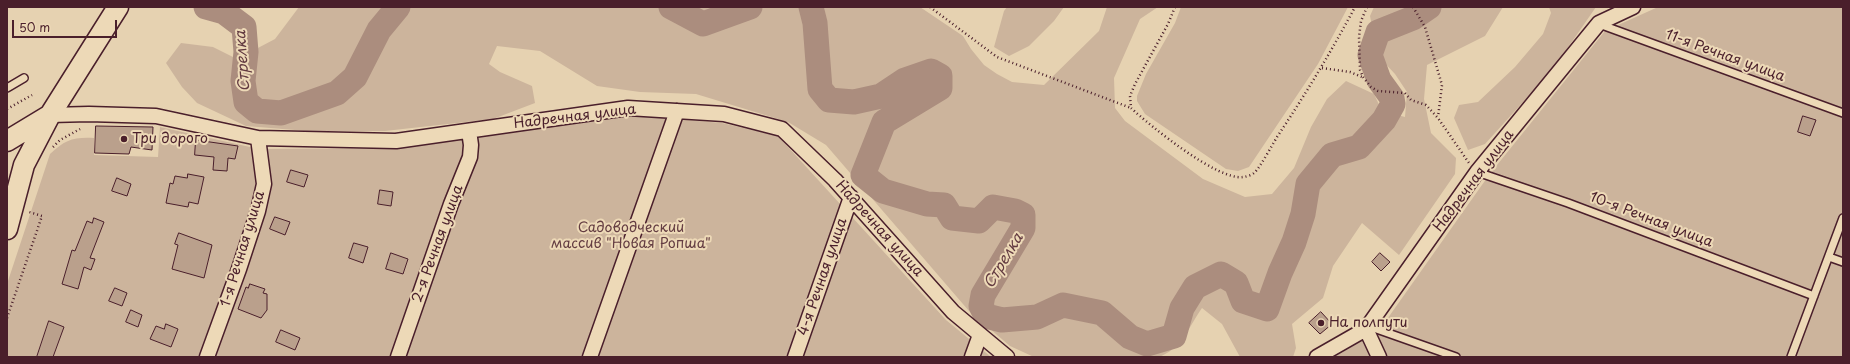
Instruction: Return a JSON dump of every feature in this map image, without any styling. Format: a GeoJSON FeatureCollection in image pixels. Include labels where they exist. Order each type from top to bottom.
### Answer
{"type":"FeatureCollection","features":[{"type":"Feature","properties":{"kind":"main road"},"geometry":{"type":"LineString","coordinates":[[7,229],[16,203],[24,165],[50,115],[118,7]]}},
{"type":"Feature","properties":{"kind":"main road"},"geometry":{"type":"LineString","coordinates":[[7,141],[50,115]]}},
{"type":"Feature","properties":{"kind":"street","name":"Надречная улица"},"geometry":{"type":"LineString","coordinates":[[1317,357],[1367,328],[1477,172],[1599,23],[1633,7]]}},
{"type":"Feature","properties":{"kind":"street","name":"Надречная улица"},"geometry":{"type":"LineString","coordinates":[[50,115],[89,114],[156,116],[258,138],[396,141],[628,108],[724,114],[782,129],[836,180],[953,312],[1007,357]]}},
{"type":"Feature","properties":{"kind":"street"},"geometry":{"type":"LineString","coordinates":[[590,357],[677,112]]}},
{"type":"Feature","properties":{"kind":"street","name":"2-я Речная улица"},"geometry":{"type":"LineString","coordinates":[[398,357],[451,204],[470,157],[471,145],[469,131]]}},
{"type":"Feature","properties":{"kind":"street","name":"1-я Речная улица"},"geometry":{"type":"LineString","coordinates":[[207,357],[240,269],[258,211],[264,184],[258,138]]}},
{"type":"Feature","properties":{"kind":"street","name":"4-я Речная улица"},"geometry":{"type":"LineString","coordinates":[[794,357],[851,197]]}},
{"type":"Feature","properties":{"kind":"street"},"geometry":{"type":"LineString","coordinates":[[1367,328],[1379,357]]}},
{"type":"Feature","properties":{"kind":"street"},"geometry":{"type":"LineString","coordinates":[[972,357],[980,335]]}},
{"type":"Feature","properties":{"kind":"lane","name":"11-я Речная улица"},"geometry":{"type":"LineString","coordinates":[[1599,23],[1843,113]]}},
{"type":"Feature","properties":{"kind":"lane"},"geometry":{"type":"LineString","coordinates":[[7,88],[24,78]]}},
{"type":"Feature","properties":{"kind":"lane","name":"10-я Речная улица"},"geometry":{"type":"LineString","coordinates":[[1477,172],[1568,203],[1814,296]]}},
{"type":"Feature","properties":{"kind":"lane"},"geometry":{"type":"LineString","coordinates":[[1791,357],[1843,218]]}},
{"type":"Feature","properties":{"kind":"lane"},"geometry":{"type":"LineString","coordinates":[[1829,257],[1843,262]]}},
{"type":"Feature","properties":{"kind":"lane"},"geometry":{"type":"LineString","coordinates":[[1367,328],[1456,357]]}},
{"type":"Feature","properties":{"kind":"path"},"geometry":{"type":"LineString","coordinates":[[930,7],[997,57],[1131,108],[1146,122],[1212,168],[1229,176],[1242,178],[1254,173],[1322,68],[1355,7]]}},
{"type":"Feature","properties":{"kind":"path"},"geometry":{"type":"LineString","coordinates":[[1131,108],[1130,96],[1135,84],[1168,24],[1174,7]]}},
{"type":"Feature","properties":{"kind":"path"},"geometry":{"type":"LineString","coordinates":[[1367,7],[1361,21],[1359,37],[1360,70],[1363,77],[1371,87],[1378,91],[1405,93],[1411,100],[1426,105],[1438,118],[1477,172]]}},
{"type":"Feature","properties":{"kind":"path"},"geometry":{"type":"LineString","coordinates":[[1413,7],[1425,27],[1442,85],[1438,118]]}},
{"type":"Feature","properties":{"kind":"path"},"geometry":{"type":"LineString","coordinates":[[1322,68],[1350,72],[1363,77]]}},
{"type":"Feature","properties":{"kind":"path"},"geometry":{"type":"LineString","coordinates":[[7,109],[32,95]]}},
{"type":"Feature","properties":{"kind":"path"},"geometry":{"type":"LineString","coordinates":[[52,148],[72,132],[84,127],[89,114]]}},
{"type":"Feature","properties":{"kind":"path"},"geometry":{"type":"LineString","coordinates":[[7,318],[42,216],[33,215],[16,203]]}},
{"type":"Feature","properties":{"kind":"green space"},"geometry":{"type":"Polygon","coordinates":[[[299,7],[920,7],[963,36],[984,65],[997,74],[1012,82],[1044,85],[1099,31],[1107,7],[1158,7],[1140,19],[1114,78],[1115,108],[1125,121],[1203,179],[1245,197],[1272,194],[1294,168],[1311,127],[1327,99],[1346,81],[1374,94],[1382,111],[1405,117],[1407,92],[1395,74],[1378,56],[1370,16],[1374,7],[1503,7],[1485,36],[1427,65],[1424,99],[1431,133],[1456,158],[1455,174],[1399,255],[1362,223],[1333,266],[1323,298],[1292,324],[1296,348],[1293,357],[1240,357],[1222,324],[1202,308],[1184,337],[1166,354],[1158,357],[1034,357],[1010,346],[969,311],[826,145],[788,122],[696,94],[640,92],[597,86],[540,51],[497,46],[489,64],[500,72],[532,86],[535,103],[493,119],[385,131],[307,131],[246,126],[197,103],[182,87],[166,63],[181,43],[213,47],[237,59],[275,39],[299,7]]]}},
{"type":"Feature","properties":{"kind":"green space"},"geometry":{"type":"Polygon","coordinates":[[[1007,7],[1064,7],[1054,21],[1029,46],[1009,56],[994,47],[1004,11],[1007,7]]]}},
{"type":"Feature","properties":{"kind":"green space"},"geometry":{"type":"Polygon","coordinates":[[[1181,7],[1348,7],[1318,64],[1249,167],[1238,171],[1226,169],[1145,114],[1137,101],[1137,96],[1146,74],[1175,23],[1181,7]]]}},
{"type":"Feature","properties":{"kind":"green space"},"geometry":{"type":"Polygon","coordinates":[[[1549,7],[1596,7],[1553,69],[1485,144],[1468,150],[1454,118],[1459,105],[1478,102],[1515,67],[1543,34],[1551,13],[1549,7]]]}},
{"type":"Feature","properties":{"kind":"green space"},"geometry":{"type":"Polygon","coordinates":[[[1658,7],[1843,7],[1843,357],[1334,357],[1378,332],[1489,175],[1605,31],[1658,7]]]}},
{"type":"Feature","properties":{"kind":"green space","name":"Садоводческий массив \"Новая Ропша\""},"geometry":{"type":"Polygon","coordinates":[[[628,115],[722,123],[778,136],[946,320],[991,357],[7,357],[7,284],[50,154],[60,145],[70,140],[94,138],[94,155],[158,157],[160,127],[259,149],[397,148],[628,115]]]}},
{"type":"Feature","properties":{"kind":"building"},"geometry":{"type":"Polygon","coordinates":[[[1803,116],[1816,120],[1810,136],[1798,132],[1803,116]]]}},
{"type":"Feature","properties":{"kind":"building"},"geometry":{"type":"Polygon","coordinates":[[[96,126],[153,127],[152,150],[131,147],[129,154],[95,153],[96,126]]]}},
{"type":"Feature","properties":{"kind":"building"},"geometry":{"type":"Polygon","coordinates":[[[196,140],[238,146],[235,159],[228,158],[227,171],[213,170],[214,157],[195,155],[196,140]]]}},
{"type":"Feature","properties":{"kind":"building"},"geometry":{"type":"Polygon","coordinates":[[[291,170],[308,175],[304,187],[287,182],[291,170]]]}},
{"type":"Feature","properties":{"kind":"building"},"geometry":{"type":"Polygon","coordinates":[[[188,174],[204,177],[198,204],[189,202],[188,207],[166,203],[170,183],[173,184],[175,176],[187,178],[188,174]]]}},
{"type":"Feature","properties":{"kind":"building"},"geometry":{"type":"Polygon","coordinates":[[[117,178],[131,184],[127,196],[112,191],[117,178]]]}},
{"type":"Feature","properties":{"kind":"building"},"geometry":{"type":"Polygon","coordinates":[[[380,190],[393,192],[391,206],[378,204],[380,190]]]}},
{"type":"Feature","properties":{"kind":"building"},"geometry":{"type":"Polygon","coordinates":[[[275,217],[290,222],[285,235],[270,229],[275,217]]]}},
{"type":"Feature","properties":{"kind":"building"},"geometry":{"type":"Polygon","coordinates":[[[94,218],[104,222],[90,258],[95,259],[91,270],[84,267],[78,289],[62,284],[72,250],[75,251],[87,221],[92,223],[94,218]]]}},
{"type":"Feature","properties":{"kind":"building"},"geometry":{"type":"Polygon","coordinates":[[[179,233],[212,245],[204,278],[172,269],[178,245],[175,244],[179,233]]]}},
{"type":"Feature","properties":{"kind":"building"},"geometry":{"type":"Polygon","coordinates":[[[354,243],[368,247],[363,263],[349,258],[354,243]]]}},
{"type":"Feature","properties":{"kind":"building"},"geometry":{"type":"Polygon","coordinates":[[[391,253],[408,259],[403,274],[386,269],[391,253]]]}},
{"type":"Feature","properties":{"kind":"building"},"geometry":{"type":"Polygon","coordinates":[[[1380,253],[1390,262],[1381,271],[1372,262],[1380,253]]]}},
{"type":"Feature","properties":{"kind":"building"},"geometry":{"type":"Polygon","coordinates":[[[250,284],[265,289],[263,293],[267,294],[267,310],[261,318],[238,309],[246,287],[248,288],[250,284]]]}},
{"type":"Feature","properties":{"kind":"building"},"geometry":{"type":"Polygon","coordinates":[[[115,288],[127,293],[122,306],[109,301],[115,288]]]}},
{"type":"Feature","properties":{"kind":"building"},"geometry":{"type":"Polygon","coordinates":[[[131,310],[142,315],[138,327],[126,322],[131,310]]]}},
{"type":"Feature","properties":{"kind":"building"},"geometry":{"type":"Polygon","coordinates":[[[1321,312],[1332,324],[1320,334],[1309,323],[1321,312]]]}},
{"type":"Feature","properties":{"kind":"building"},"geometry":{"type":"Polygon","coordinates":[[[49,321],[64,327],[53,357],[37,357],[49,321]]]}},
{"type":"Feature","properties":{"kind":"building"},"geometry":{"type":"Polygon","coordinates":[[[166,324],[178,329],[171,347],[150,339],[156,326],[164,329],[166,324]]]}},
{"type":"Feature","properties":{"kind":"building"},"geometry":{"type":"Polygon","coordinates":[[[281,330],[300,338],[295,350],[276,342],[281,330]]]}},
{"type":"Feature","properties":{"kind":"waterway","name":"Стрелка"},"geometry":{"type":"LineString","coordinates":[[206,7],[224,12],[244,27],[246,52],[243,81],[246,102],[257,111],[281,113],[337,93],[355,77],[379,30],[398,7]]}},
{"type":"Feature","properties":{"kind":"waterway","name":"Стрелка"},"geometry":{"type":"LineString","coordinates":[[671,7],[703,24],[750,7]]}},
{"type":"Feature","properties":{"kind":"waterway","name":"Стрелка"},"geometry":{"type":"LineString","coordinates":[[811,7],[815,23],[820,89],[829,100],[854,102],[881,96],[905,80],[931,71],[940,76],[940,88],[884,122],[863,175],[883,191],[927,204],[944,205],[952,218],[979,221],[993,207],[1015,211],[1023,215],[1023,228],[983,295],[981,306],[986,316],[1002,320],[1037,317],[1063,305],[1102,313],[1130,337],[1147,344],[1174,336],[1182,308],[1195,287],[1221,274],[1236,283],[1243,301],[1267,309],[1280,273],[1294,242],[1303,214],[1308,184],[1332,155],[1359,147],[1384,120],[1393,104],[1392,98],[1379,80],[1370,55],[1378,32],[1413,18],[1429,7]]}},
{"type":"Feature","properties":{"kind":"place","name":"Три дорого"},"geometry":{"type":"Point","coordinates":[124,139]}},
{"type":"Feature","properties":{"kind":"place","name":"На полпути"},"geometry":{"type":"Point","coordinates":[1321,323]}}]}
